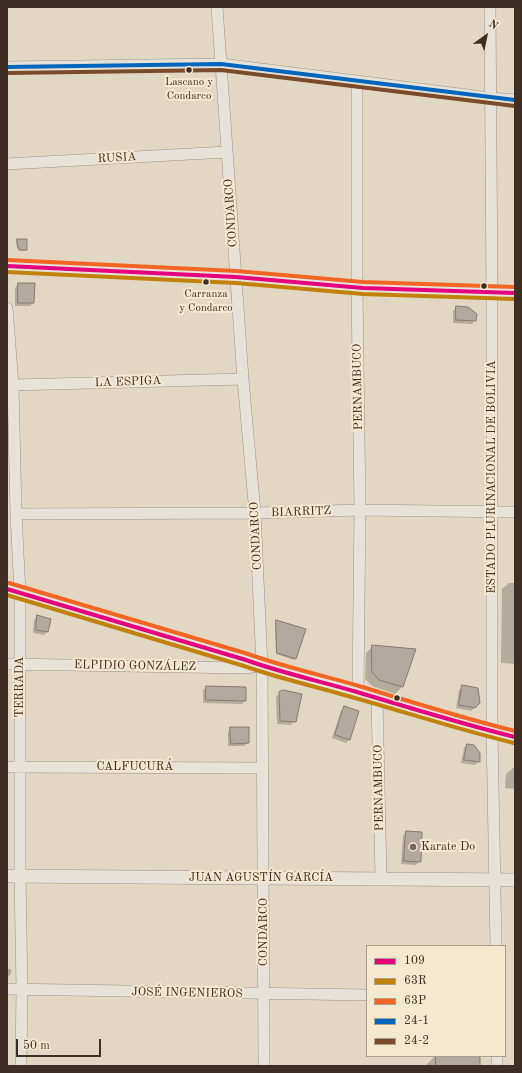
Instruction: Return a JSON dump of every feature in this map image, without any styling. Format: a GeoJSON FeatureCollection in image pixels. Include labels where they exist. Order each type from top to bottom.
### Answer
{"type":"FeatureCollection","features":[{"type":"Feature","properties":{"kind":"street","name":"CONDARCO"},"geometry":{"type":"LineString","coordinates":[[217,7],[243,379],[255,513],[262,666],[264,768],[264,1066]]}},
{"type":"Feature","properties":{"kind":"street","name":"ESTADO PLURINACIONAL DE BOLIVIA"},"geometry":{"type":"LineString","coordinates":[[490,7],[492,294],[492,732],[496,945]]}},
{"type":"Feature","properties":{"kind":"street"},"geometry":{"type":"LineString","coordinates":[[7,67],[221,64],[515,100]]}},
{"type":"Feature","properties":{"kind":"street","name":"PERNAMBUCO"},"geometry":{"type":"LineString","coordinates":[[357,81],[357,287],[360,510],[358,692]]}},
{"type":"Feature","properties":{"kind":"street","name":"RUSIA"},"geometry":{"type":"LineString","coordinates":[[7,164],[227,152]]}},
{"type":"Feature","properties":{"kind":"street"},"geometry":{"type":"LineString","coordinates":[[7,266],[236,277],[357,287],[492,294],[515,293]]}},
{"type":"Feature","properties":{"kind":"street","name":"TERRADA"},"geometry":{"type":"LineString","coordinates":[[7,308],[13,385],[16,514],[20,593],[20,767],[14,876],[22,989],[21,1066]]}},
{"type":"Feature","properties":{"kind":"street","name":"LA ESPIGA"},"geometry":{"type":"LineString","coordinates":[[13,385],[243,379]]}},
{"type":"Feature","properties":{"kind":"street","name":"BIARRITZ"},"geometry":{"type":"LineString","coordinates":[[16,514],[255,513],[360,510],[515,512]]}},
{"type":"Feature","properties":{"kind":"street"},"geometry":{"type":"LineString","coordinates":[[7,589],[262,666],[358,692],[377,699],[492,732],[515,737]]}},
{"type":"Feature","properties":{"kind":"street","name":"ELPIDIO GONZÁLEZ"},"geometry":{"type":"LineString","coordinates":[[7,664],[244,668],[262,666]]}},
{"type":"Feature","properties":{"kind":"street","name":"PERNAMBUCO"},"geometry":{"type":"LineString","coordinates":[[377,699],[381,878]]}},
{"type":"Feature","properties":{"kind":"street","name":"CALFUCURÁ"},"geometry":{"type":"LineString","coordinates":[[7,767],[264,768]]}},
{"type":"Feature","properties":{"kind":"street","name":"JUAN AGUSTÍN GARCÍA"},"geometry":{"type":"LineString","coordinates":[[14,876],[515,880]]}},
{"type":"Feature","properties":{"kind":"street","name":"JOSÉ INGENIEROS"},"geometry":{"type":"LineString","coordinates":[[7,989],[366,995]]}},
{"type":"Feature","properties":{"kind":"building"},"geometry":{"type":"Polygon","coordinates":[[[17,239],[27,239],[27,250],[21,250],[18,247],[17,239]]]}},
{"type":"Feature","properties":{"kind":"building"},"geometry":{"type":"Polygon","coordinates":[[[18,283],[35,283],[34,303],[18,303],[18,283]]]}},
{"type":"Feature","properties":{"kind":"building"},"geometry":{"type":"Polygon","coordinates":[[[456,306],[468,307],[477,314],[476,321],[456,320],[456,306]]]}},
{"type":"Feature","properties":{"kind":"building"},"geometry":{"type":"Polygon","coordinates":[[[37,615],[51,619],[48,632],[36,630],[37,615]]]}},
{"type":"Feature","properties":{"kind":"building"},"geometry":{"type":"Polygon","coordinates":[[[276,620],[306,629],[296,659],[277,653],[276,620]]]}},
{"type":"Feature","properties":{"kind":"building"},"geometry":{"type":"Polygon","coordinates":[[[372,645],[416,649],[403,687],[379,680],[372,672],[372,645]]]}},
{"type":"Feature","properties":{"kind":"building"},"geometry":{"type":"Polygon","coordinates":[[[462,685],[478,688],[480,703],[475,708],[459,705],[462,685]]]}},
{"type":"Feature","properties":{"kind":"building"},"geometry":{"type":"Polygon","coordinates":[[[206,686],[246,687],[246,701],[206,700],[206,686]]]}},
{"type":"Feature","properties":{"kind":"building"},"geometry":{"type":"Polygon","coordinates":[[[283,690],[302,694],[296,722],[280,721],[279,692],[283,690]]]}},
{"type":"Feature","properties":{"kind":"building"},"geometry":{"type":"Polygon","coordinates":[[[344,706],[359,711],[350,740],[335,735],[344,706]]]}},
{"type":"Feature","properties":{"kind":"building"},"geometry":{"type":"Polygon","coordinates":[[[230,727],[249,727],[249,743],[231,744],[230,727]]]}},
{"type":"Feature","properties":{"kind":"building"},"geometry":{"type":"Polygon","coordinates":[[[467,744],[474,745],[480,753],[480,762],[464,760],[467,744]]]}},
{"type":"Feature","properties":{"kind":"building","name":"Karate Do"},"geometry":{"type":"Polygon","coordinates":[[[406,831],[422,832],[421,862],[404,861],[406,831]]]}},
{"type":"Feature","properties":{"kind":"building"},"geometry":{"type":"Polygon","coordinates":[[[436,1057],[480,1057],[480,1066],[436,1066],[436,1057]]]}},
{"type":"Feature","properties":{"kind":"transit line","name":"24-1"},"geometry":{"type":"LineString","coordinates":[[7,67],[221,64],[515,100]]}},
{"type":"Feature","properties":{"kind":"transit line","name":"24-2"},"geometry":{"type":"LineString","coordinates":[[7,73],[221,70],[515,106]]}},
{"type":"Feature","properties":{"kind":"transit line","name":"63P"},"geometry":{"type":"LineString","coordinates":[[7,260],[236,271],[363,282],[515,287]]}},
{"type":"Feature","properties":{"kind":"transit line","name":"109"},"geometry":{"type":"LineString","coordinates":[[7,266],[236,277],[363,288],[515,293]]}},
{"type":"Feature","properties":{"kind":"transit line","name":"63R"},"geometry":{"type":"LineString","coordinates":[[7,272],[236,283],[363,294],[515,299]]}},
{"type":"Feature","properties":{"kind":"transit line","name":"63P"},"geometry":{"type":"LineString","coordinates":[[9,583],[275,663],[515,731]]}},
{"type":"Feature","properties":{"kind":"transit line","name":"109"},"geometry":{"type":"LineString","coordinates":[[7,589],[273,669],[515,737]]}},
{"type":"Feature","properties":{"kind":"transit line","name":"63R"},"geometry":{"type":"LineString","coordinates":[[7,595],[272,675],[514,743]]}},
{"type":"Feature","properties":{"kind":"place","name":"Lascano y Condarco"},"geometry":{"type":"Point","coordinates":[189,70]}},
{"type":"Feature","properties":{"kind":"place","name":"Carranza y Condarco"},"geometry":{"type":"Point","coordinates":[206,282]}},
{"type":"Feature","properties":{"kind":"place","name":"Karate Do"},"geometry":{"type":"Point","coordinates":[413,847]}}]}
